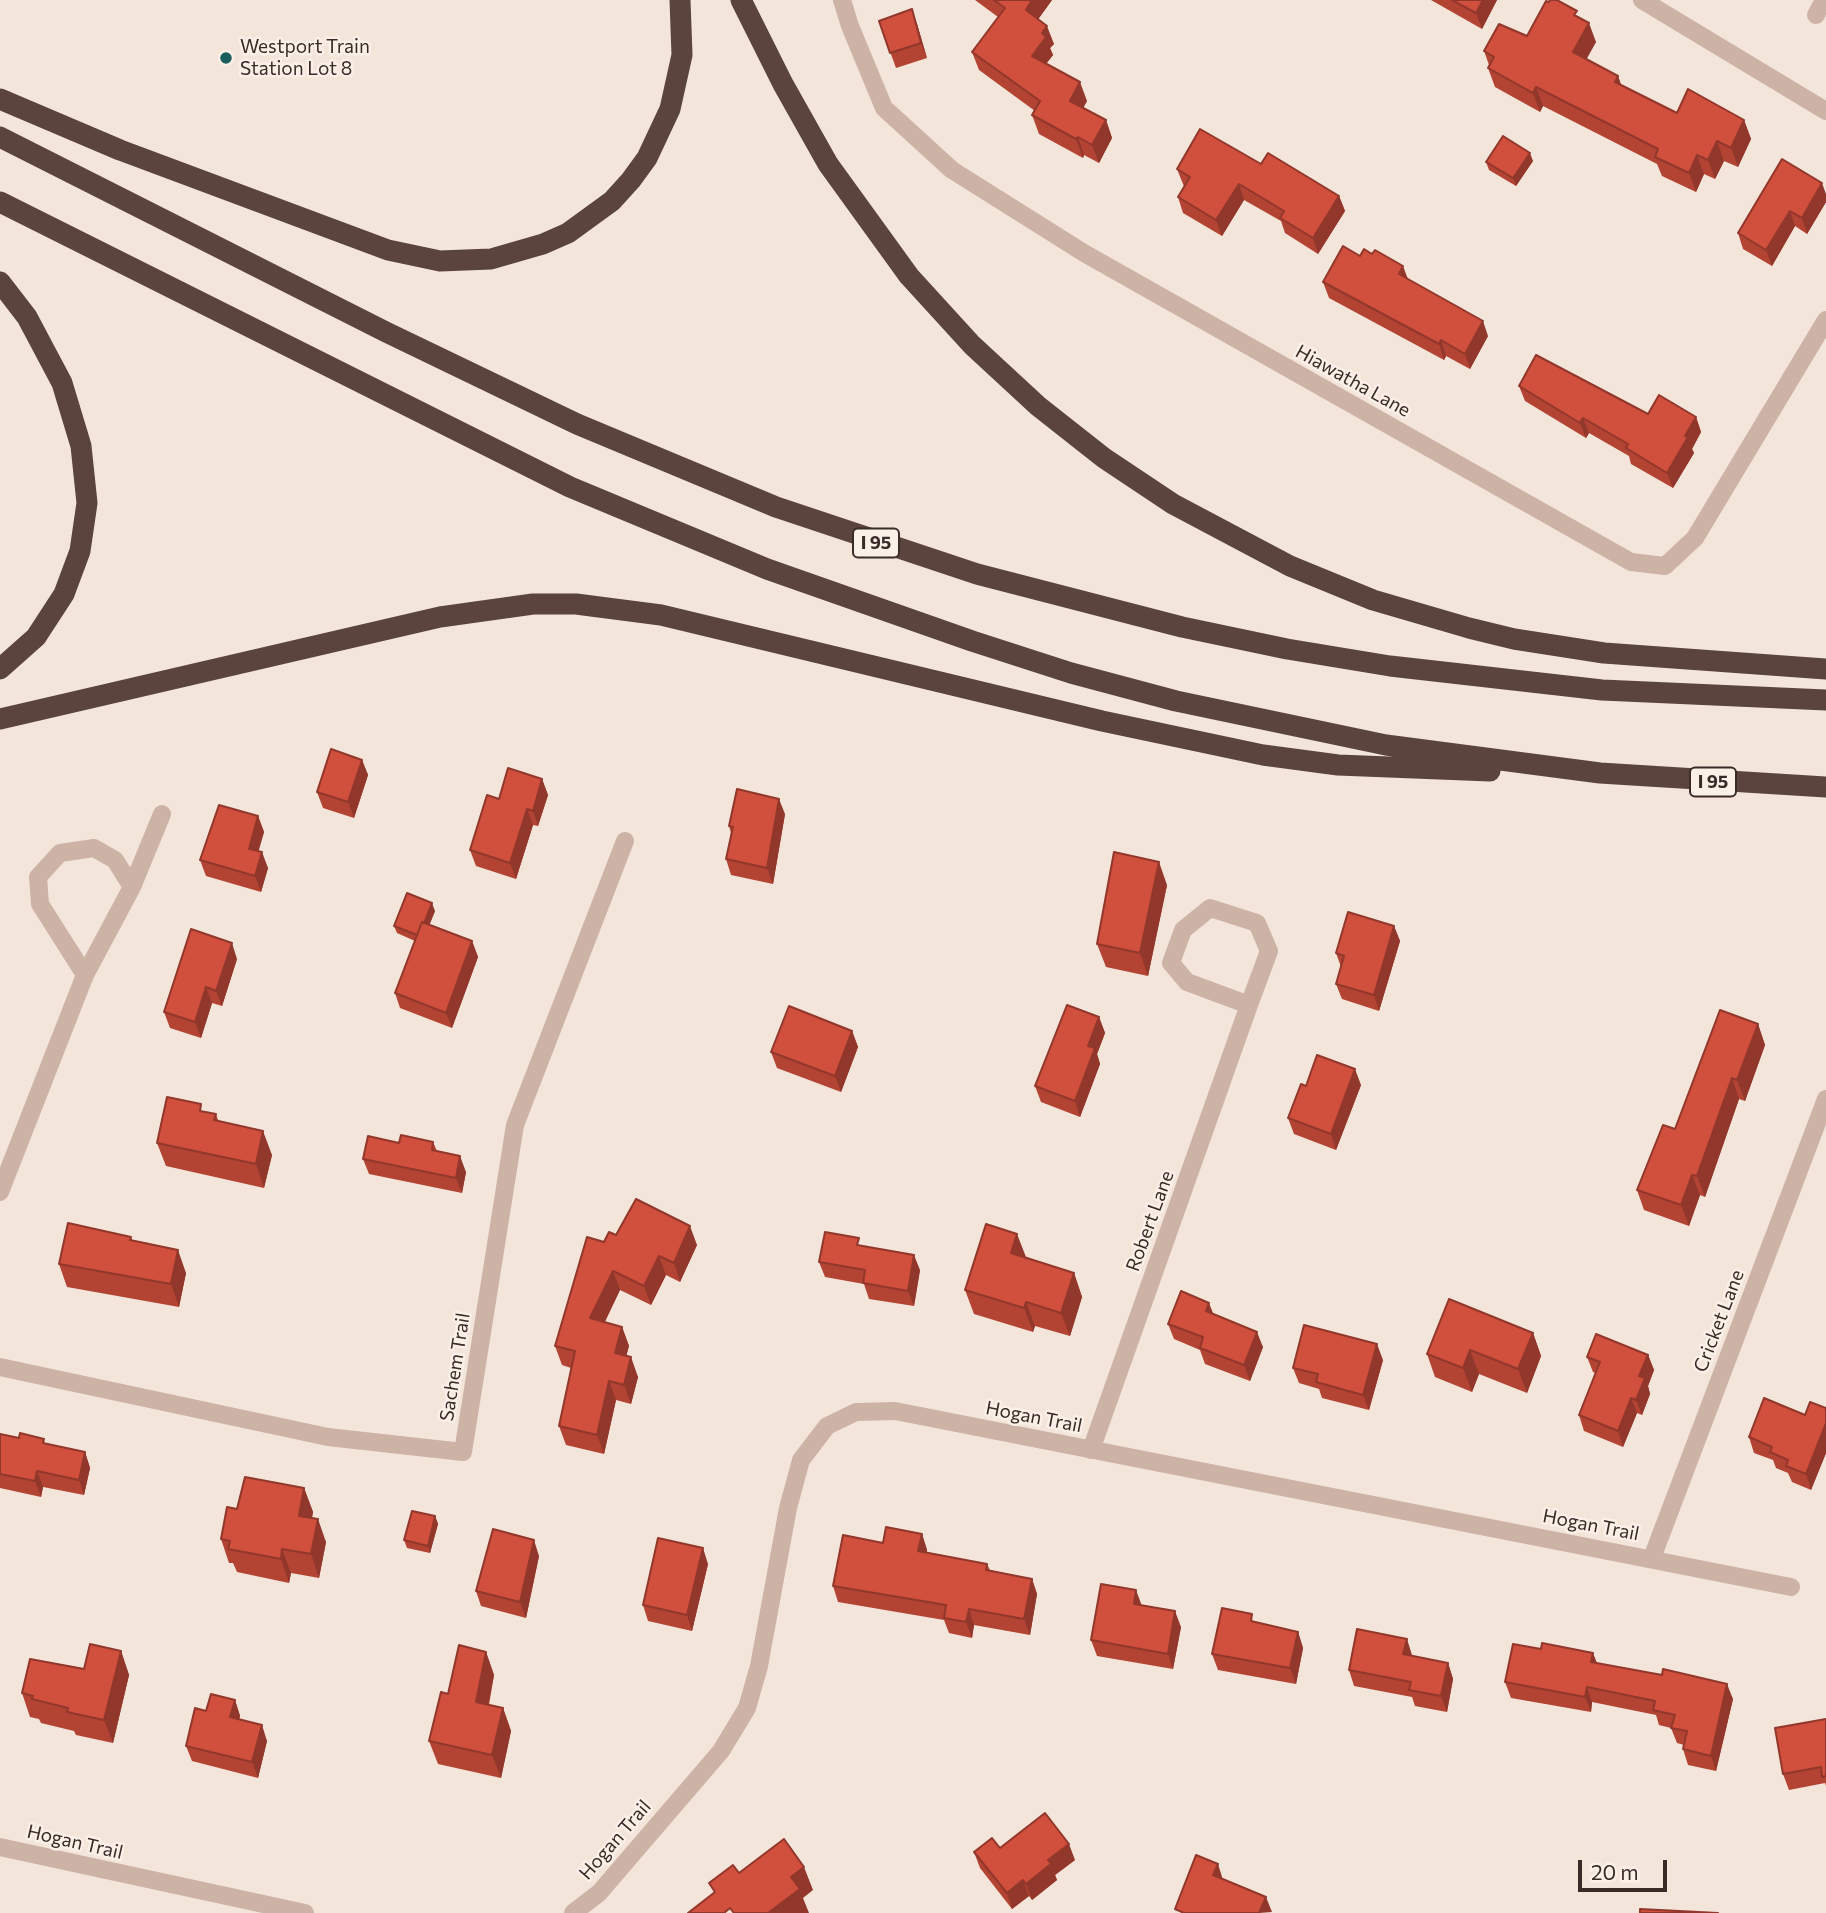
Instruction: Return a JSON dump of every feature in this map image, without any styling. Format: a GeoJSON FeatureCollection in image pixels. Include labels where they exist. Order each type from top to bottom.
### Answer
{"type":"FeatureCollection","features":[{"type":"Feature","properties":{"kind":"highway"},"geometry":{"type":"LineString","coordinates":[[0,99],[120,150],[388,250],[440,261],[492,258],[543,244],[568,233],[612,201],[631,180],[659,135],[674,95],[682,46],[680,0]]}},
{"type":"Feature","properties":{"kind":"highway"},"geometry":{"type":"LineString","coordinates":[[741,0],[822,154],[854,203],[909,276],[972,345],[1038,406],[1104,458],[1174,504],[1290,566],[1373,600],[1469,628],[1514,639],[1604,653],[1826,669]]}},
{"type":"Feature","properties":{"kind":"highway","name":"I 95"},"geometry":{"type":"LineString","coordinates":[[0,137],[398,338],[577,424],[776,507],[977,574],[1182,627],[1287,649],[1390,666],[1497,681],[1602,690],[1826,700]]}},
{"type":"Feature","properties":{"kind":"highway","name":"I 95"},"geometry":{"type":"LineString","coordinates":[[0,202],[570,487],[668,530],[844,597],[1058,669],[1175,701],[1386,745],[1600,772],[1826,787]]}},
{"type":"Feature","properties":{"kind":"highway"},"geometry":{"type":"LineString","coordinates":[[0,282],[33,327],[62,383],[81,446],[87,503],[80,551],[64,594],[36,636],[0,669]]}},
{"type":"Feature","properties":{"kind":"highway"},"geometry":{"type":"LineString","coordinates":[[0,719],[440,617],[521,605],[576,604],[674,617],[1102,721],[1263,755],[1408,771],[1600,772]]}},
{"type":"Feature","properties":{"kind":"street","name":"Hiawatha Lane"},"geometry":{"type":"LineString","coordinates":[[842,0],[884,108],[952,170],[1084,253],[1631,562],[1665,566],[1695,538],[1826,320]]}},
{"type":"Feature","properties":{"kind":"street"},"geometry":{"type":"LineString","coordinates":[[1642,0],[1826,111]]}},
{"type":"Feature","properties":{"kind":"street"},"geometry":{"type":"LineString","coordinates":[[0,1192],[85,975],[132,887],[162,814]]}},
{"type":"Feature","properties":{"kind":"street","name":"Sachem Trail"},"geometry":{"type":"LineString","coordinates":[[0,1367],[328,1437],[463,1452],[515,1125],[625,841]]}},
{"type":"Feature","properties":{"kind":"street"},"geometry":{"type":"LineString","coordinates":[[85,975],[40,904],[38,877],[60,853],[94,848],[115,860],[132,887]]}},
{"type":"Feature","properties":{"kind":"street","name":"Robert Lane"},"geometry":{"type":"LineString","coordinates":[[1091,1450],[1269,951],[1257,923],[1210,908],[1183,930],[1171,963],[1187,982],[1249,1005]]}},
{"type":"Feature","properties":{"kind":"street","name":"Cricket Lane"},"geometry":{"type":"LineString","coordinates":[[1652,1558],[1826,1099]]}},
{"type":"Feature","properties":{"kind":"street","name":"Hogan Trail"},"geometry":{"type":"LineString","coordinates":[[573,1913],[599,1893],[721,1751],[747,1708],[759,1667],[788,1508],[801,1460],[827,1426],[856,1412],[895,1411],[1791,1587]]}},
{"type":"Feature","properties":{"kind":"street","name":"Hogan Trail"},"geometry":{"type":"LineString","coordinates":[[0,1847],[305,1913]]}},
{"type":"Feature","properties":{"kind":"building"},"geometry":{"type":"Polygon","coordinates":[[[994,0],[1032,0],[1026,10],[1047,26],[1042,33],[1046,37],[1032,56],[1080,82],[1070,101],[1106,120],[1092,145],[1032,115],[1040,101],[972,52],[1005,8],[994,0]]]}},
{"type":"Feature","properties":{"kind":"building"},"geometry":{"type":"Polygon","coordinates":[[[1452,0],[1483,0],[1476,13],[1452,0]]]}},
{"type":"Feature","properties":{"kind":"building"},"geometry":{"type":"Polygon","coordinates":[[[1557,0],[1577,11],[1574,15],[1589,23],[1573,52],[1618,76],[1615,82],[1677,113],[1688,89],[1744,120],[1731,148],[1717,141],[1708,160],[1697,155],[1689,173],[1655,157],[1658,149],[1536,87],[1533,93],[1488,68],[1494,57],[1484,51],[1499,24],[1527,36],[1546,1],[1557,0]]]}},
{"type":"Feature","properties":{"kind":"building"},"geometry":{"type":"Polygon","coordinates":[[[912,9],[921,43],[890,53],[879,21],[912,9]]]}},
{"type":"Feature","properties":{"kind":"building"},"geometry":{"type":"Polygon","coordinates":[[[1200,129],[1261,164],[1268,153],[1339,196],[1313,238],[1280,218],[1284,211],[1239,184],[1216,220],[1178,197],[1190,177],[1177,169],[1200,129]]]}},
{"type":"Feature","properties":{"kind":"building"},"geometry":{"type":"Polygon","coordinates":[[[1503,136],[1530,153],[1513,178],[1486,162],[1503,136]]]}},
{"type":"Feature","properties":{"kind":"building"},"geometry":{"type":"Polygon","coordinates":[[[1782,159],[1822,183],[1802,218],[1790,211],[1766,250],[1738,233],[1782,159]]]}},
{"type":"Feature","properties":{"kind":"building"},"geometry":{"type":"Polygon","coordinates":[[[1343,246],[1360,256],[1364,249],[1372,254],[1375,250],[1403,266],[1399,274],[1483,321],[1465,354],[1441,340],[1439,344],[1323,282],[1343,246]]]}},
{"type":"Feature","properties":{"kind":"building"},"geometry":{"type":"Polygon","coordinates":[[[1536,355],[1648,414],[1659,395],[1696,417],[1667,473],[1626,448],[1628,444],[1583,418],[1580,423],[1519,386],[1536,355]]]}},
{"type":"Feature","properties":{"kind":"building"},"geometry":{"type":"Polygon","coordinates":[[[331,749],[362,760],[348,802],[317,792],[331,749]]]}},
{"type":"Feature","properties":{"kind":"building"},"geometry":{"type":"Polygon","coordinates":[[[508,768],[542,779],[533,811],[527,809],[510,863],[470,850],[487,795],[499,799],[508,768]]]}},
{"type":"Feature","properties":{"kind":"building"},"geometry":{"type":"Polygon","coordinates":[[[737,789],[779,799],[767,868],[726,859],[733,827],[729,826],[737,789]]]}},
{"type":"Feature","properties":{"kind":"building"},"geometry":{"type":"Polygon","coordinates":[[[219,805],[258,816],[249,849],[262,852],[255,876],[200,860],[219,805]]]}},
{"type":"Feature","properties":{"kind":"building"},"geometry":{"type":"Polygon","coordinates":[[[1114,852],[1159,862],[1140,953],[1097,944],[1114,852]]]}},
{"type":"Feature","properties":{"kind":"building"},"geometry":{"type":"Polygon","coordinates":[[[407,893],[432,903],[417,935],[394,926],[407,893]]]}},
{"type":"Feature","properties":{"kind":"building"},"geometry":{"type":"Polygon","coordinates":[[[1348,912],[1394,926],[1374,995],[1336,984],[1344,956],[1336,953],[1348,912]]]}},
{"type":"Feature","properties":{"kind":"building"},"geometry":{"type":"Polygon","coordinates":[[[422,922],[472,941],[446,1013],[395,993],[422,922]]]}},
{"type":"Feature","properties":{"kind":"building"},"geometry":{"type":"Polygon","coordinates":[[[191,929],[232,943],[216,991],[206,987],[195,1022],[164,1012],[191,929]]]}},
{"type":"Feature","properties":{"kind":"building"},"geometry":{"type":"Polygon","coordinates":[[[1067,1005],[1099,1017],[1088,1046],[1095,1048],[1075,1101],[1035,1086],[1067,1005]]]}},
{"type":"Feature","properties":{"kind":"building"},"geometry":{"type":"Polygon","coordinates":[[[789,1006],[852,1031],[835,1076],[771,1052],[789,1006]]]}},
{"type":"Feature","properties":{"kind":"building"},"geometry":{"type":"Polygon","coordinates":[[[1720,1010],[1758,1024],[1737,1080],[1732,1078],[1697,1176],[1692,1175],[1681,1205],[1637,1190],[1663,1125],[1675,1129],[1720,1010]]]}},
{"type":"Feature","properties":{"kind":"building"},"geometry":{"type":"Polygon","coordinates":[[[1317,1055],[1355,1069],[1331,1134],[1288,1118],[1301,1084],[1306,1086],[1317,1055]]]}},
{"type":"Feature","properties":{"kind":"building"},"geometry":{"type":"Polygon","coordinates":[[[167,1097],[201,1104],[200,1111],[216,1114],[214,1120],[263,1131],[256,1164],[157,1143],[167,1097]]]}},
{"type":"Feature","properties":{"kind":"building"},"geometry":{"type":"Polygon","coordinates":[[[401,1135],[433,1142],[432,1150],[460,1156],[456,1178],[363,1159],[368,1136],[399,1143],[401,1135]]]}},
{"type":"Feature","properties":{"kind":"building"},"geometry":{"type":"Polygon","coordinates":[[[636,1199],[690,1226],[674,1263],[659,1256],[644,1286],[613,1271],[590,1318],[622,1327],[615,1353],[631,1357],[624,1385],[609,1381],[597,1435],[559,1426],[575,1351],[555,1346],[587,1237],[604,1242],[609,1232],[616,1235],[636,1199]]]}},
{"type":"Feature","properties":{"kind":"building"},"geometry":{"type":"Polygon","coordinates":[[[68,1223],[178,1250],[171,1284],[59,1264],[68,1223]]]}},
{"type":"Feature","properties":{"kind":"building"},"geometry":{"type":"Polygon","coordinates":[[[986,1224],[1017,1234],[1011,1253],[1074,1273],[1061,1313],[1026,1302],[1024,1308],[965,1290],[986,1224]]]}},
{"type":"Feature","properties":{"kind":"building"},"geometry":{"type":"Polygon","coordinates":[[[825,1232],[859,1238],[857,1245],[914,1255],[908,1291],[863,1283],[865,1270],[819,1262],[825,1232]]]}},
{"type":"Feature","properties":{"kind":"building"},"geometry":{"type":"Polygon","coordinates":[[[1181,1291],[1209,1303],[1206,1311],[1257,1332],[1244,1365],[1200,1348],[1203,1337],[1168,1324],[1181,1291]]]}},
{"type":"Feature","properties":{"kind":"building"},"geometry":{"type":"Polygon","coordinates":[[[1449,1299],[1533,1333],[1518,1369],[1470,1350],[1463,1368],[1427,1354],[1449,1299]]]}},
{"type":"Feature","properties":{"kind":"building"},"geometry":{"type":"Polygon","coordinates":[[[1304,1325],[1377,1344],[1363,1395],[1316,1382],[1318,1374],[1293,1368],[1304,1325]]]}},
{"type":"Feature","properties":{"kind":"building"},"geometry":{"type":"Polygon","coordinates":[[[1596,1334],[1648,1355],[1639,1376],[1645,1378],[1636,1400],[1631,1398],[1618,1431],[1579,1415],[1600,1362],[1587,1357],[1596,1334]]]}},
{"type":"Feature","properties":{"kind":"building"},"geometry":{"type":"Polygon","coordinates":[[[1764,1398],[1805,1415],[1810,1402],[1826,1408],[1826,1423],[1806,1474],[1786,1466],[1788,1460],[1770,1452],[1772,1447],[1749,1437],[1764,1398]]]}},
{"type":"Feature","properties":{"kind":"building"},"geometry":{"type":"Polygon","coordinates":[[[20,1433],[44,1439],[43,1443],[85,1452],[79,1480],[37,1471],[35,1481],[0,1474],[0,1434],[19,1438],[20,1433]]]}},
{"type":"Feature","properties":{"kind":"building"},"geometry":{"type":"Polygon","coordinates":[[[245,1477],[304,1488],[299,1516],[318,1519],[311,1554],[282,1549],[281,1559],[228,1549],[230,1541],[221,1539],[227,1507],[237,1509],[245,1477]]]}},
{"type":"Feature","properties":{"kind":"building"},"geometry":{"type":"Polygon","coordinates":[[[412,1511],[435,1516],[428,1546],[404,1540],[412,1511]]]}},
{"type":"Feature","properties":{"kind":"building"},"geometry":{"type":"Polygon","coordinates":[[[886,1527],[922,1534],[918,1551],[987,1564],[986,1570],[1032,1579],[1024,1619],[969,1609],[966,1622],[944,1618],[946,1605],[833,1586],[843,1535],[883,1543],[886,1527]]]}},
{"type":"Feature","properties":{"kind":"building"},"geometry":{"type":"Polygon","coordinates":[[[493,1529],[534,1540],[520,1602],[476,1591],[493,1529]]]}},
{"type":"Feature","properties":{"kind":"building"},"geometry":{"type":"Polygon","coordinates":[[[658,1538],[703,1548],[687,1615],[643,1605],[658,1538]]]}},
{"type":"Feature","properties":{"kind":"building"},"geometry":{"type":"Polygon","coordinates":[[[1101,1584],[1136,1590],[1134,1604],[1175,1611],[1168,1654],[1091,1640],[1101,1584]]]}},
{"type":"Feature","properties":{"kind":"building"},"geometry":{"type":"Polygon","coordinates":[[[1222,1608],[1252,1614],[1251,1621],[1298,1632],[1290,1668],[1212,1654],[1222,1608]]]}},
{"type":"Feature","properties":{"kind":"building"},"geometry":{"type":"Polygon","coordinates":[[[1357,1629],[1407,1639],[1403,1654],[1448,1663],[1441,1696],[1409,1690],[1411,1682],[1349,1670],[1357,1629]]]}},
{"type":"Feature","properties":{"kind":"building"},"geometry":{"type":"Polygon","coordinates":[[[1542,1643],[1593,1653],[1591,1662],[1662,1675],[1663,1669],[1727,1684],[1711,1756],[1683,1749],[1687,1731],[1671,1728],[1675,1715],[1653,1710],[1655,1701],[1587,1687],[1585,1697],[1505,1682],[1513,1644],[1541,1649],[1542,1643]]]}},
{"type":"Feature","properties":{"kind":"building"},"geometry":{"type":"Polygon","coordinates":[[[90,1644],[121,1651],[104,1720],[67,1712],[68,1708],[32,1699],[33,1696],[22,1693],[30,1659],[84,1669],[90,1644]]]}},
{"type":"Feature","properties":{"kind":"building"},"geometry":{"type":"Polygon","coordinates":[[[459,1645],[486,1652],[476,1702],[503,1708],[492,1755],[429,1741],[441,1692],[448,1694],[459,1645]]]}},
{"type":"Feature","properties":{"kind":"building"},"geometry":{"type":"Polygon","coordinates":[[[211,1694],[235,1700],[230,1717],[262,1725],[252,1762],[186,1746],[195,1708],[206,1711],[211,1694]]]}},
{"type":"Feature","properties":{"kind":"building"},"geometry":{"type":"Polygon","coordinates":[[[1826,1719],[1826,1776],[1822,1777],[1821,1767],[1783,1774],[1775,1728],[1826,1719]]]}},
{"type":"Feature","properties":{"kind":"building"},"geometry":{"type":"Polygon","coordinates":[[[1045,1813],[1069,1844],[1048,1860],[1051,1864],[1026,1884],[1023,1880],[1007,1893],[974,1852],[992,1838],[1000,1848],[1045,1813]]]}},
{"type":"Feature","properties":{"kind":"building"},"geometry":{"type":"Polygon","coordinates":[[[784,1839],[804,1867],[791,1877],[800,1889],[768,1913],[734,1913],[730,1908],[724,1913],[688,1913],[715,1892],[709,1883],[733,1865],[739,1873],[784,1839]]]}},
{"type":"Feature","properties":{"kind":"building"},"geometry":{"type":"Polygon","coordinates":[[[1196,1855],[1218,1864],[1213,1875],[1266,1897],[1259,1913],[1184,1913],[1175,1909],[1196,1855]]]}},
{"type":"Feature","properties":{"kind":"building"},"geometry":{"type":"Polygon","coordinates":[[[1640,1909],[1718,1913],[1640,1913],[1640,1909]]]}},
{"type":"Feature","properties":{"kind":"place","name":"Westport Train Station Lot 8"},"geometry":{"type":"Point","coordinates":[226,58]}}]}
